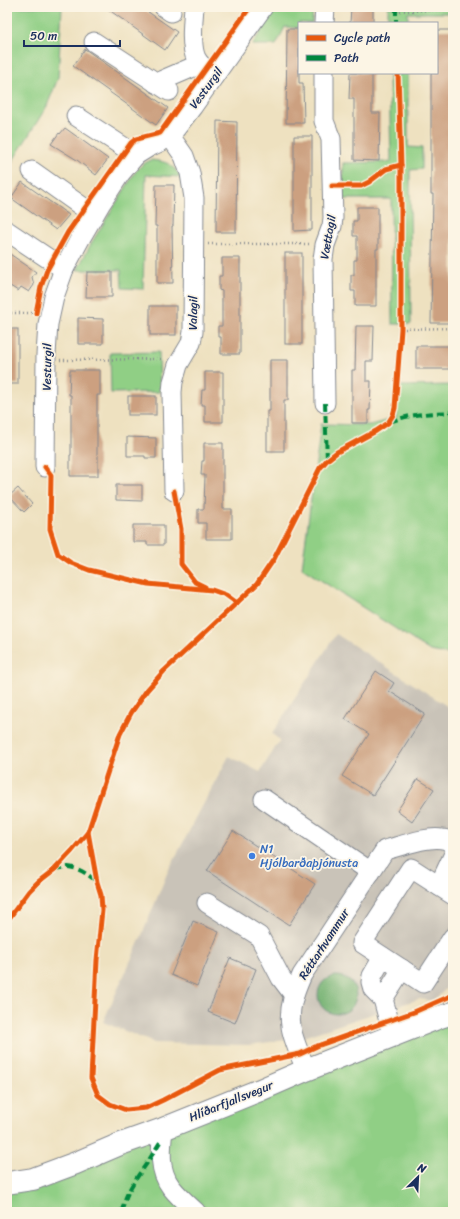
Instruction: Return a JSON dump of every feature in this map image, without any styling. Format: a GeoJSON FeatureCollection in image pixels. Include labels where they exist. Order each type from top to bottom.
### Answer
{"type":"FeatureCollection","features":[{"type":"Feature","properties":{"kind":"main road","name":"Hlíðarfjallsvegur"},"geometry":{"type":"LineString","coordinates":[[7,1183],[33,1179],[76,1163],[118,1145],[163,1129],[260,1090],[306,1070],[453,1013]]}},
{"type":"Feature","properties":{"kind":"street"},"geometry":{"type":"LineString","coordinates":[[94,42],[162,87],[207,70],[196,58],[193,48],[194,7]]}},
{"type":"Feature","properties":{"kind":"street","name":"Vesturgil"},"geometry":{"type":"LineString","coordinates":[[45,467],[46,360],[48,324],[54,297],[64,269],[94,215],[120,174],[136,155],[170,136],[207,70],[263,7]]}},
{"type":"Feature","properties":{"kind":"street"},"geometry":{"type":"LineString","coordinates":[[324,22],[325,7]]}},
{"type":"Feature","properties":{"kind":"street","name":"Vættagil"},"geometry":{"type":"LineString","coordinates":[[324,74],[324,120],[331,139],[333,218],[332,226],[325,244],[323,259],[324,403]]}},
{"type":"Feature","properties":{"kind":"street"},"geometry":{"type":"LineString","coordinates":[[76,116],[136,155]]}},
{"type":"Feature","properties":{"kind":"street","name":"Valagil"},"geometry":{"type":"LineString","coordinates":[[170,136],[184,156],[190,173],[194,198],[193,332],[191,343],[181,359],[175,373],[172,392],[174,492]]}},
{"type":"Feature","properties":{"kind":"street"},"geometry":{"type":"LineString","coordinates":[[32,171],[94,215]]}},
{"type":"Feature","properties":{"kind":"street"},"geometry":{"type":"LineString","coordinates":[[7,231],[64,269]]}},
{"type":"Feature","properties":{"kind":"street"},"geometry":{"type":"LineString","coordinates":[[264,799],[371,872]]}},
{"type":"Feature","properties":{"kind":"street","name":"Réttarhvammur"},"geometry":{"type":"LineString","coordinates":[[306,1070],[291,1028],[290,1016],[294,995],[302,975],[385,850],[429,838],[443,839],[449,841],[453,845]]}},
{"type":"Feature","properties":{"kind":"street"},"geometry":{"type":"LineString","coordinates":[[453,856],[446,891],[411,868],[362,943],[423,983],[453,937]]}},
{"type":"Feature","properties":{"kind":"street"},"geometry":{"type":"LineString","coordinates":[[207,903],[259,936],[281,978],[294,995]]}},
{"type":"Feature","properties":{"kind":"street"},"geometry":{"type":"LineString","coordinates":[[383,957],[372,976],[371,982],[373,989],[384,999],[393,1036]]}},
{"type":"Feature","properties":{"kind":"street"},"geometry":{"type":"LineString","coordinates":[[384,999],[402,969]]}},
{"type":"Feature","properties":{"kind":"street"},"geometry":{"type":"LineString","coordinates":[[163,1129],[161,1163],[163,1172],[170,1186],[196,1212]]}},
{"type":"Feature","properties":{"kind":"path"},"geometry":{"type":"LineString","coordinates":[[396,11],[453,10]]}},
{"type":"Feature","properties":{"kind":"path"},"geometry":{"type":"LineString","coordinates":[[194,244],[325,244]]}},
{"type":"Feature","properties":{"kind":"path"},"geometry":{"type":"LineString","coordinates":[[7,313],[51,314]]}},
{"type":"Feature","properties":{"kind":"path"},"geometry":{"type":"LineString","coordinates":[[401,329],[453,328]]}},
{"type":"Feature","properties":{"kind":"path"},"geometry":{"type":"LineString","coordinates":[[46,360],[181,359]]}},
{"type":"Feature","properties":{"kind":"shaded area"},"geometry":{"type":"Polygon","coordinates":[[[336,634],[453,710],[453,981],[434,1001],[419,999],[300,1038],[248,1045],[154,1043],[103,1022],[140,940],[168,871],[229,756],[260,772],[280,740],[272,734],[336,634]]]}},
{"type":"Feature","properties":{"kind":"green space"},"geometry":{"type":"Polygon","coordinates":[[[7,7],[62,7],[58,78],[47,106],[7,170],[7,7]]]}},
{"type":"Feature","properties":{"kind":"green space"},"geometry":{"type":"Polygon","coordinates":[[[277,7],[313,7],[312,22],[298,22],[298,28],[285,27],[276,45],[252,45],[277,7]]]}},
{"type":"Feature","properties":{"kind":"green space"},"geometry":{"type":"Polygon","coordinates":[[[388,7],[453,7],[453,13],[408,13],[408,22],[388,22],[388,7]]]}},
{"type":"Feature","properties":{"kind":"green space"},"geometry":{"type":"Polygon","coordinates":[[[389,74],[408,74],[408,147],[422,148],[422,169],[410,170],[411,324],[392,324],[391,199],[343,199],[343,163],[391,162],[389,74]]]}},
{"type":"Feature","properties":{"kind":"green space"},"geometry":{"type":"Polygon","coordinates":[[[151,160],[169,164],[181,177],[146,175],[143,289],[122,288],[121,270],[77,270],[92,242],[136,171],[143,164],[151,160]]]}},
{"type":"Feature","properties":{"kind":"green space"},"geometry":{"type":"Polygon","coordinates":[[[159,352],[160,392],[111,393],[110,353],[159,352]]]}},
{"type":"Feature","properties":{"kind":"green space"},"geometry":{"type":"Polygon","coordinates":[[[453,385],[453,655],[430,651],[302,568],[321,424],[370,425],[396,418],[397,386],[453,385]]]}},
{"type":"Feature","properties":{"kind":"green space"},"geometry":{"type":"Polygon","coordinates":[[[333,976],[341,976],[351,981],[355,988],[355,1002],[351,1009],[341,1014],[333,1014],[323,1009],[321,1006],[318,999],[318,991],[323,981],[326,979],[333,976]]]}},
{"type":"Feature","properties":{"kind":"green space"},"geometry":{"type":"Polygon","coordinates":[[[453,1019],[453,1212],[7,1212],[7,1187],[453,1019]]]}},
{"type":"Feature","properties":{"kind":"building"},"geometry":{"type":"Polygon","coordinates":[[[105,7],[141,7],[177,32],[165,50],[105,7]]]}},
{"type":"Feature","properties":{"kind":"building"},"geometry":{"type":"Polygon","coordinates":[[[351,7],[373,7],[373,22],[350,22],[351,7]]]}},
{"type":"Feature","properties":{"kind":"building"},"geometry":{"type":"Polygon","coordinates":[[[287,29],[298,29],[298,74],[299,83],[303,83],[304,123],[286,123],[287,29]]]}},
{"type":"Feature","properties":{"kind":"building"},"geometry":{"type":"Polygon","coordinates":[[[438,30],[453,30],[452,323],[431,323],[433,194],[431,194],[431,74],[438,74],[438,30]]]}},
{"type":"Feature","properties":{"kind":"building"},"geometry":{"type":"Polygon","coordinates":[[[85,49],[168,108],[156,125],[73,66],[85,49]]]}},
{"type":"Feature","properties":{"kind":"building"},"geometry":{"type":"Polygon","coordinates":[[[350,74],[372,74],[372,113],[380,113],[379,161],[354,160],[354,99],[349,99],[350,74]]]}},
{"type":"Feature","properties":{"kind":"building"},"geometry":{"type":"Polygon","coordinates":[[[217,121],[237,122],[236,232],[216,232],[217,121]]]}},
{"type":"Feature","properties":{"kind":"building"},"geometry":{"type":"Polygon","coordinates":[[[65,128],[108,159],[96,175],[77,160],[51,144],[59,133],[60,134],[65,128]]]}},
{"type":"Feature","properties":{"kind":"building"},"geometry":{"type":"Polygon","coordinates":[[[294,136],[312,136],[312,230],[294,231],[294,136]]]}},
{"type":"Feature","properties":{"kind":"building"},"geometry":{"type":"Polygon","coordinates":[[[22,182],[69,215],[56,230],[11,198],[22,182]]]}},
{"type":"Feature","properties":{"kind":"building"},"geometry":{"type":"Polygon","coordinates":[[[156,185],[174,185],[172,226],[173,283],[157,283],[157,226],[155,226],[156,185]]]}},
{"type":"Feature","properties":{"kind":"building"},"geometry":{"type":"Polygon","coordinates":[[[357,207],[378,207],[376,306],[355,306],[355,291],[351,291],[351,275],[354,275],[354,260],[357,260],[357,236],[353,236],[353,221],[357,221],[357,207]]]}},
{"type":"Feature","properties":{"kind":"building"},"geometry":{"type":"Polygon","coordinates":[[[7,252],[36,272],[32,277],[34,285],[29,292],[21,287],[18,291],[7,284],[7,252]]]}},
{"type":"Feature","properties":{"kind":"building"},"geometry":{"type":"Polygon","coordinates":[[[285,253],[302,253],[302,344],[285,344],[285,253]]]}},
{"type":"Feature","properties":{"kind":"building"},"geometry":{"type":"Polygon","coordinates":[[[222,258],[240,258],[240,354],[221,354],[221,337],[218,337],[218,326],[222,326],[222,291],[219,290],[219,276],[222,276],[222,258]]]}},
{"type":"Feature","properties":{"kind":"building"},"geometry":{"type":"Polygon","coordinates":[[[87,272],[112,272],[112,297],[86,297],[87,272]]]}},
{"type":"Feature","properties":{"kind":"building"},"geometry":{"type":"Polygon","coordinates":[[[150,306],[176,306],[176,335],[150,335],[150,306]]]}},
{"type":"Feature","properties":{"kind":"building"},"geometry":{"type":"Polygon","coordinates":[[[78,318],[103,319],[103,344],[78,344],[78,318]]]}},
{"type":"Feature","properties":{"kind":"building"},"geometry":{"type":"Polygon","coordinates":[[[356,326],[374,326],[373,361],[366,361],[366,381],[371,381],[368,423],[352,423],[352,370],[355,370],[356,326]]]}},
{"type":"Feature","properties":{"kind":"building"},"geometry":{"type":"Polygon","coordinates":[[[7,329],[18,329],[18,384],[7,384],[7,329]]]}},
{"type":"Feature","properties":{"kind":"building"},"geometry":{"type":"Polygon","coordinates":[[[416,346],[453,346],[453,369],[416,369],[416,346]]]}},
{"type":"Feature","properties":{"kind":"building"},"geometry":{"type":"Polygon","coordinates":[[[270,360],[288,360],[288,400],[284,400],[284,451],[267,451],[267,411],[270,411],[270,360]]]}},
{"type":"Feature","properties":{"kind":"building"},"geometry":{"type":"Polygon","coordinates":[[[70,370],[100,370],[100,395],[97,395],[98,476],[70,476],[70,370]]]}},
{"type":"Feature","properties":{"kind":"building"},"geometry":{"type":"Polygon","coordinates":[[[205,372],[223,372],[223,422],[205,422],[205,405],[201,405],[202,390],[205,390],[205,372]]]}},
{"type":"Feature","properties":{"kind":"building"},"geometry":{"type":"Polygon","coordinates":[[[128,396],[156,396],[156,415],[128,415],[128,396]]]}},
{"type":"Feature","properties":{"kind":"building"},"geometry":{"type":"Polygon","coordinates":[[[127,437],[156,438],[156,458],[145,458],[145,456],[127,456],[127,437]]]}},
{"type":"Feature","properties":{"kind":"building"},"geometry":{"type":"Polygon","coordinates":[[[204,443],[223,443],[223,509],[232,509],[232,539],[206,539],[206,523],[198,523],[198,509],[204,509],[205,475],[201,475],[202,461],[204,461],[204,443]]]}},
{"type":"Feature","properties":{"kind":"building"},"geometry":{"type":"Polygon","coordinates":[[[116,485],[142,485],[142,501],[116,500],[116,485]]]}},
{"type":"Feature","properties":{"kind":"building"},"geometry":{"type":"Polygon","coordinates":[[[18,488],[32,504],[24,512],[9,496],[18,488]]]}},
{"type":"Feature","properties":{"kind":"building"},"geometry":{"type":"Polygon","coordinates":[[[133,525],[164,525],[164,545],[147,545],[147,542],[133,542],[133,525]]]}},
{"type":"Feature","properties":{"kind":"building"},"geometry":{"type":"Polygon","coordinates":[[[376,671],[394,683],[389,691],[425,714],[373,795],[342,776],[369,734],[345,719],[376,671]]]}},
{"type":"Feature","properties":{"kind":"building"},"geometry":{"type":"Polygon","coordinates":[[[418,779],[434,789],[412,822],[397,811],[418,779]]]}},
{"type":"Feature","properties":{"kind":"building"},"geometry":{"type":"Polygon","coordinates":[[[233,831],[315,884],[289,925],[207,871],[233,831]]]}},
{"type":"Feature","properties":{"kind":"building"},"geometry":{"type":"Polygon","coordinates":[[[193,921],[219,932],[197,986],[171,975],[193,921]]]}},
{"type":"Feature","properties":{"kind":"building"},"geometry":{"type":"Polygon","coordinates":[[[230,958],[256,969],[235,1023],[208,1012],[230,958]]]}},
{"type":"Feature","properties":{"kind":"marked path"},"geometry":{"type":"LineString","coordinates":[[396,7],[396,22]]}},
{"type":"Feature","properties":{"kind":"marked path"},"geometry":{"type":"LineString","coordinates":[[325,403],[327,460]]}},
{"type":"Feature","properties":{"kind":"marked path"},"geometry":{"type":"LineString","coordinates":[[390,422],[397,419],[429,413],[453,412]]}},
{"type":"Feature","properties":{"kind":"marked path"},"geometry":{"type":"LineString","coordinates":[[55,869],[68,867],[80,870],[97,882]]}},
{"type":"Feature","properties":{"kind":"marked path"},"geometry":{"type":"LineString","coordinates":[[122,1212],[123,1205],[132,1186],[162,1139]]}},
{"type":"Feature","properties":{"kind":"cycle path"},"geometry":{"type":"LineString","coordinates":[[36,313],[41,287],[47,270],[68,232],[131,143],[136,139],[160,133],[250,7]]}},
{"type":"Feature","properties":{"kind":"cycle path"},"geometry":{"type":"LineString","coordinates":[[398,74],[401,165],[401,329],[395,408],[393,415],[388,423],[337,452],[320,468],[274,559],[257,584],[164,671],[147,690],[131,713],[120,734],[88,832],[97,882],[101,895],[102,910],[97,960],[91,1078],[98,1095],[110,1104],[126,1110],[146,1108],[220,1070],[300,1054],[317,1046],[414,1012],[453,995]]}},
{"type":"Feature","properties":{"kind":"cycle path"},"geometry":{"type":"LineString","coordinates":[[332,186],[361,186],[386,169],[401,165]]}},
{"type":"Feature","properties":{"kind":"cycle path"},"geometry":{"type":"LineString","coordinates":[[45,467],[51,475],[50,529],[58,554],[71,563],[89,570],[148,584],[212,590],[226,595],[237,603]]}},
{"type":"Feature","properties":{"kind":"cycle path"},"geometry":{"type":"LineString","coordinates":[[174,491],[181,529],[181,564],[195,582],[205,587]]}},
{"type":"Feature","properties":{"kind":"cycle path"},"geometry":{"type":"LineString","coordinates":[[7,921],[29,891],[55,869],[88,832]]}},
{"type":"Feature","properties":{"kind":"place","name":"N1 Hjólbarðaþjónusta"},"geometry":{"type":"Point","coordinates":[252,856]}}]}
